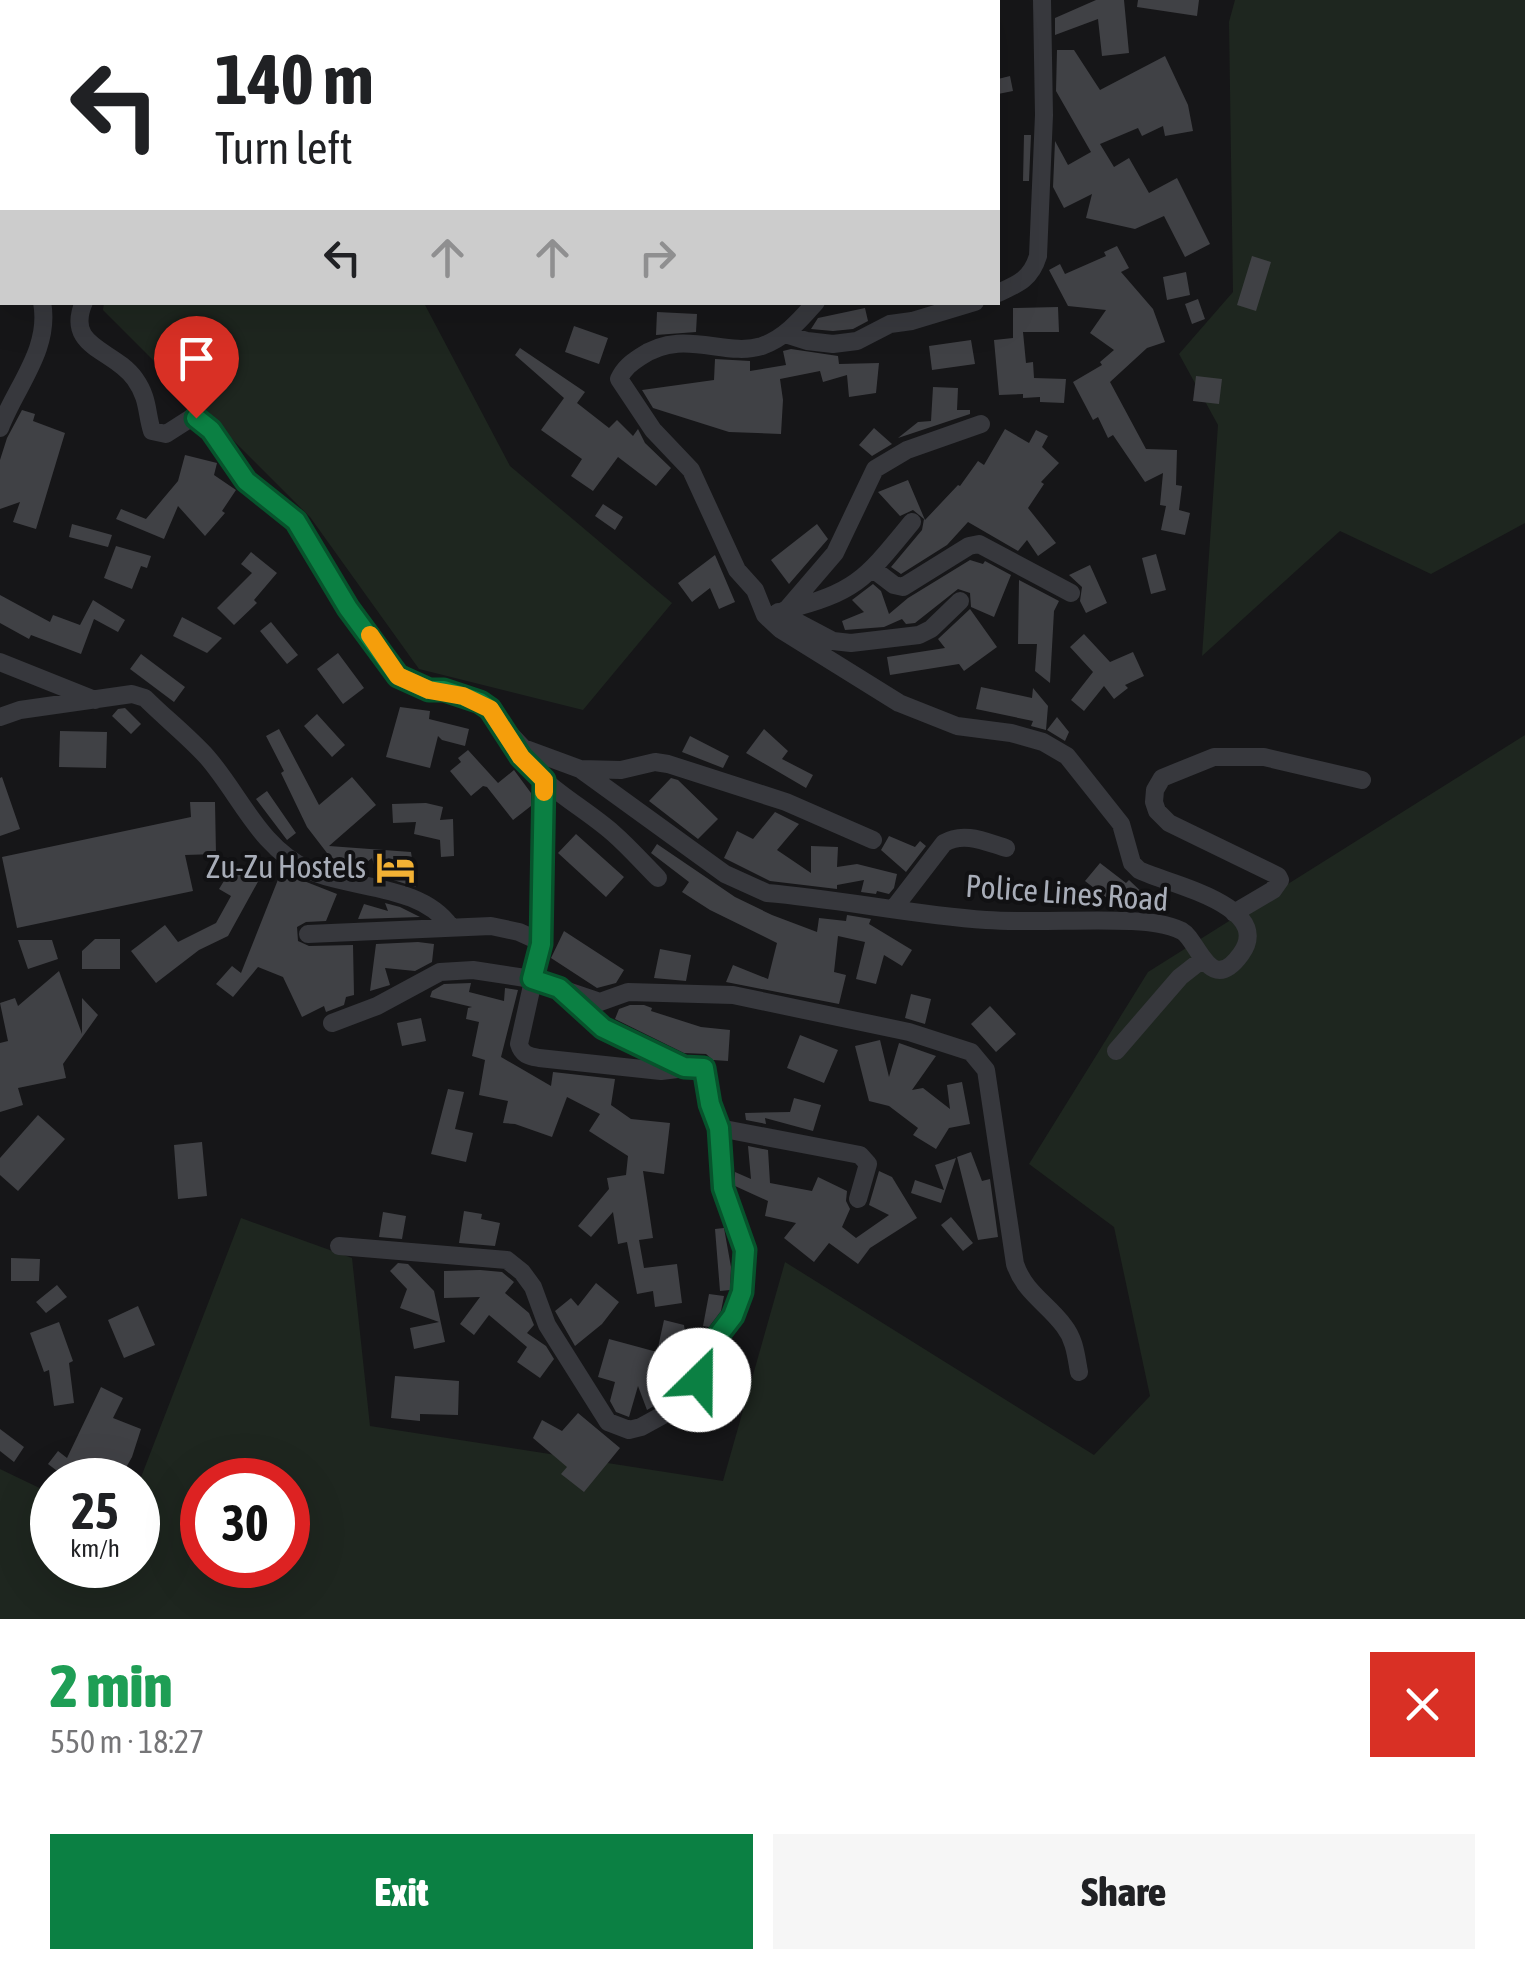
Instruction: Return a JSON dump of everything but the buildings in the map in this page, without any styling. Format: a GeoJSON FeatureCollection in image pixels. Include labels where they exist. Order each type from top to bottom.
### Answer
{"type":"FeatureCollection","features":[{"type":"Feature","properties":{"kind":"street"},"geometry":{"type":"LineString","coordinates":[[1000,292],[1022,282],[1034,271],[1038,256],[1044,115],[1042,0]]}},
{"type":"Feature","properties":{"kind":"street"},"geometry":{"type":"LineString","coordinates":[[0,428],[44,339],[43,305]]}},
{"type":"Feature","properties":{"kind":"street","name":"Police Lines Road"},"geometry":{"type":"LineString","coordinates":[[83,305],[78,322],[82,336],[114,358],[139,384],[150,408],[152,432],[166,434],[191,418],[202,421],[246,481],[285,510],[307,536],[348,608],[398,676],[429,690],[444,690],[480,702],[523,748],[580,768],[736,882],[767,893],[986,920],[1152,923],[1185,933],[1202,959]]}},
{"type":"Feature","properties":{"kind":"street"},"geometry":{"type":"LineString","coordinates":[[813,305],[785,334],[834,344],[857,341],[890,324],[965,305]]}},
{"type":"Feature","properties":{"kind":"street","name":"Police Lines Road"},"geometry":{"type":"LineString","coordinates":[[785,334],[746,348],[697,343],[658,347],[628,365],[620,379],[653,430],[691,470],[737,570],[799,642],[899,703],[957,726],[1043,742],[1067,756],[1121,824],[1132,863],[1140,870],[1215,898],[1234,914]]}},
{"type":"Feature","properties":{"kind":"street"},"geometry":{"type":"LineString","coordinates":[[776,612],[835,552],[875,469],[907,450],[981,424]]}},
{"type":"Feature","properties":{"kind":"street"},"geometry":{"type":"LineString","coordinates":[[776,612],[844,592],[873,569],[912,522]]}},
{"type":"Feature","properties":{"kind":"street"},"geometry":{"type":"LineString","coordinates":[[873,569],[903,587],[978,544],[1070,593]]}},
{"type":"Feature","properties":{"kind":"street"},"geometry":{"type":"LineString","coordinates":[[776,612],[832,641],[850,644],[919,635],[931,629],[960,601]]}},
{"type":"Feature","properties":{"kind":"street"},"geometry":{"type":"LineString","coordinates":[[0,649],[25,672]]}},
{"type":"Feature","properties":{"kind":"street"},"geometry":{"type":"LineString","coordinates":[[0,662],[95,700]]}},
{"type":"Feature","properties":{"kind":"street"},"geometry":{"type":"LineString","coordinates":[[0,717],[20,710],[132,694],[145,698],[208,758],[252,823],[285,855],[310,870],[419,902],[443,916],[450,926]]}},
{"type":"Feature","properties":{"kind":"street"},"geometry":{"type":"LineString","coordinates":[[506,731],[521,757],[544,780],[614,834],[658,878]]}},
{"type":"Feature","properties":{"kind":"street"},"geometry":{"type":"LineString","coordinates":[[1116,1052],[1180,977],[1202,959],[1215,968],[1234,964],[1247,944],[1246,927],[1234,914],[1273,890],[1280,880],[1169,823],[1154,802],[1154,790],[1162,778],[1214,757],[1264,757],[1362,780]]}},
{"type":"Feature","properties":{"kind":"street"},"geometry":{"type":"LineString","coordinates":[[580,768],[621,770],[655,762],[668,764],[786,802],[873,840]]}},
{"type":"Feature","properties":{"kind":"street"},"geometry":{"type":"LineString","coordinates":[[339,1246],[507,1260],[532,1287],[547,1325],[608,1422],[629,1430],[683,1404],[696,1390],[704,1354],[733,1316],[742,1292],[745,1250],[723,1188],[719,1128],[704,1068],[661,1071],[528,1056],[519,1044],[541,942],[544,780]]}},
{"type":"Feature","properties":{"kind":"street"},"geometry":{"type":"LineString","coordinates":[[894,908],[952,838],[966,837],[1006,848]]}},
{"type":"Feature","properties":{"kind":"street"},"geometry":{"type":"LineString","coordinates":[[308,934],[490,926],[541,942]]}},
{"type":"Feature","properties":{"kind":"street"},"geometry":{"type":"LineString","coordinates":[[332,1022],[377,1006],[440,972],[473,970],[532,979],[604,1002],[628,992],[733,996],[908,1032],[971,1052],[986,1070],[1021,1282],[1064,1325],[1075,1345],[1078,1372]]}},
{"type":"Feature","properties":{"kind":"street"},"geometry":{"type":"LineString","coordinates":[[559,988],[603,1028],[684,1067]]}},
{"type":"Feature","properties":{"kind":"street"},"geometry":{"type":"LineString","coordinates":[[719,1128],[860,1155],[868,1164],[858,1199]]}},
{"type":"Feature","properties":{"kind":"shaded area"},"geometry":{"type":"Polygon","coordinates":[[[1235,0],[1525,0],[1525,523],[1431,574],[1340,531],[1202,656],[1218,425],[1179,354],[1233,292],[1229,22],[1235,0]]]}},
{"type":"Feature","properties":{"kind":"shaded area"},"geometry":{"type":"Polygon","coordinates":[[[104,305],[425,305],[510,466],[672,603],[583,710],[419,669],[310,517],[103,310],[104,305]]]}},
{"type":"Feature","properties":{"kind":"shaded area"},"geometry":{"type":"Polygon","coordinates":[[[1525,735],[1525,1619],[0,1619],[0,1469],[30,1483],[30,1588],[160,1588],[160,1458],[148,1458],[241,1218],[352,1258],[370,1426],[723,1481],[785,1262],[1094,1455],[1150,1396],[1114,1227],[1029,1164],[1148,972],[1525,735]]]}},
{"type":"Feature","properties":{"kind":"slow traffic"},"geometry":{"type":"LineString","coordinates":[[370,635],[398,676],[429,690],[444,690],[480,702],[490,709],[521,757],[544,780],[544,792]]}},
{"type":"Feature","properties":{"kind":"place","name":"Zu-Zu Hostels"},"geometry":{"type":"Point","coordinates":[396,867]}},
{"type":"Feature","properties":{"kind":"route"},"geometry":{"type":"LineString","coordinates":[[196,418],[211,430],[246,481],[296,521],[348,608],[398,676],[429,690],[444,690],[480,702],[490,709],[521,757],[544,780],[541,944],[532,979],[559,988],[603,1028],[684,1067],[704,1068],[714,1122],[719,1128],[723,1188],[745,1250],[742,1292],[733,1316],[704,1354],[699,1380]]}}]}
